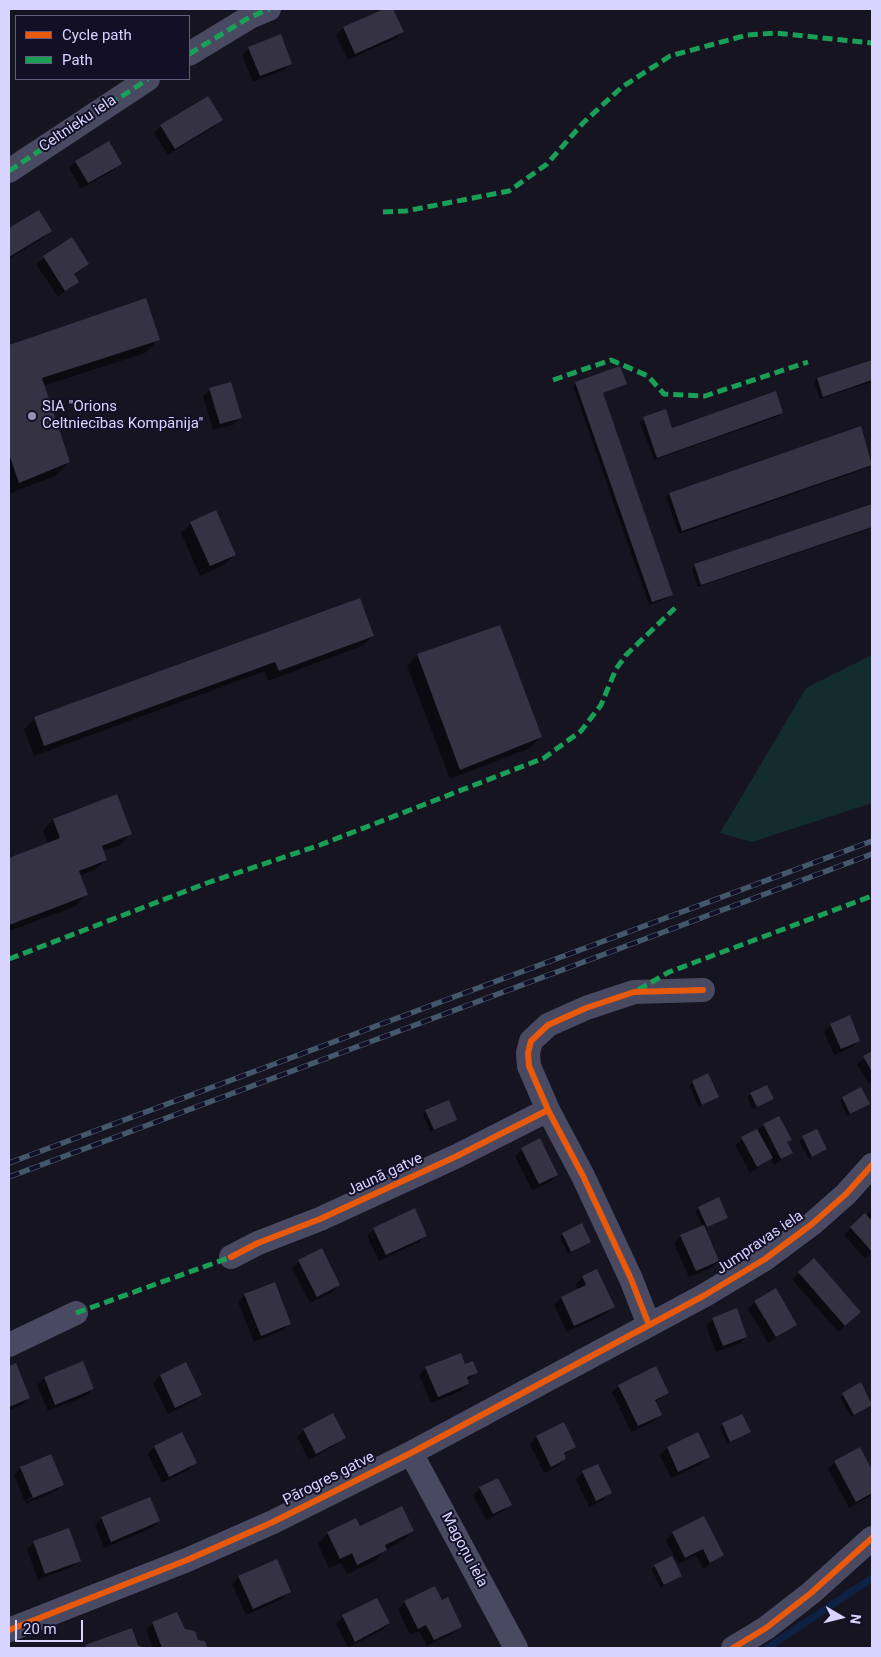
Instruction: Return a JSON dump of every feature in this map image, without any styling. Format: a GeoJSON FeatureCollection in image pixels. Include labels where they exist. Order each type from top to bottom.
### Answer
{"type":"FeatureCollection","features":[{"type":"Feature","properties":{"kind":"street"},"geometry":{"type":"LineString","coordinates":[[190,53],[250,17],[269,9]]}},
{"type":"Feature","properties":{"kind":"street","name":"Celtnieku iela"},"geometry":{"type":"LineString","coordinates":[[9,171],[146,80]]}},
{"type":"Feature","properties":{"kind":"street"},"geometry":{"type":"LineString","coordinates":[[649,1325],[631,1279],[583,1176],[548,1110],[529,1066],[528,1053],[531,1041],[548,1025],[586,1008],[634,992],[703,990]]}},
{"type":"Feature","properties":{"kind":"street","name":"Jaunā gatve"},"geometry":{"type":"LineString","coordinates":[[231,1258],[258,1243],[320,1219],[449,1160],[548,1110]]}},
{"type":"Feature","properties":{"kind":"street","name":"Jumpravas iela"},"geometry":{"type":"LineString","coordinates":[[649,1325],[765,1259],[812,1224],[846,1194],[872,1165]]}},
{"type":"Feature","properties":{"kind":"street"},"geometry":{"type":"LineString","coordinates":[[9,1345],[76,1313]]}},
{"type":"Feature","properties":{"kind":"street","name":"Pārogres gatve"},"geometry":{"type":"LineString","coordinates":[[9,1630],[196,1556],[273,1522],[411,1453],[649,1325]]}},
{"type":"Feature","properties":{"kind":"street","name":"Magoņu iela"},"geometry":{"type":"LineString","coordinates":[[411,1453],[516,1648]]}},
{"type":"Feature","properties":{"kind":"street"},"geometry":{"type":"LineString","coordinates":[[734,1648],[766,1628],[811,1593],[872,1538]]}},
{"type":"Feature","properties":{"kind":"green space"},"geometry":{"type":"Polygon","coordinates":[[[872,655],[872,803],[752,842],[720,833],[806,688],[872,655]]]}},
{"type":"Feature","properties":{"kind":"building"},"geometry":{"type":"Polygon","coordinates":[[[384,9],[393,9],[404,32],[355,54],[343,27],[384,9]]]}},
{"type":"Feature","properties":{"kind":"building"},"geometry":{"type":"Polygon","coordinates":[[[281,34],[292,64],[260,76],[248,47],[281,34]]]}},
{"type":"Feature","properties":{"kind":"building"},"geometry":{"type":"Polygon","coordinates":[[[208,96],[223,120],[175,149],[160,125],[208,96]]]}},
{"type":"Feature","properties":{"kind":"building"},"geometry":{"type":"Polygon","coordinates":[[[109,141],[122,164],[88,183],[75,161],[109,141]]]}},
{"type":"Feature","properties":{"kind":"building"},"geometry":{"type":"Polygon","coordinates":[[[39,210],[52,231],[9,257],[9,228],[39,210]]]}},
{"type":"Feature","properties":{"kind":"building"},"geometry":{"type":"Polygon","coordinates":[[[72,237],[89,264],[74,274],[79,282],[65,291],[43,256],[72,237]]]}},
{"type":"Feature","properties":{"kind":"building","name":"SIA \"Orions Celtniecības Kompānija\""},"geometry":{"type":"Polygon","coordinates":[[[146,298],[160,340],[42,378],[70,462],[19,483],[9,454],[9,345],[146,298]]]}},
{"type":"Feature","properties":{"kind":"building"},"geometry":{"type":"Polygon","coordinates":[[[872,360],[872,380],[823,397],[817,378],[872,360]]]}},
{"type":"Feature","properties":{"kind":"building"},"geometry":{"type":"Polygon","coordinates":[[[620,366],[627,384],[603,393],[673,595],[652,602],[575,382],[620,366]]]}},
{"type":"Feature","properties":{"kind":"building"},"geometry":{"type":"Polygon","coordinates":[[[231,382],[242,418],[220,424],[209,388],[231,382]]]}},
{"type":"Feature","properties":{"kind":"building"},"geometry":{"type":"Polygon","coordinates":[[[776,391],[783,413],[657,458],[643,417],[666,409],[672,428],[776,391]]]}},
{"type":"Feature","properties":{"kind":"building"},"geometry":{"type":"Polygon","coordinates":[[[861,426],[872,465],[682,531],[669,493],[861,426]]]}},
{"type":"Feature","properties":{"kind":"building"},"geometry":{"type":"Polygon","coordinates":[[[872,504],[872,527],[701,585],[694,564],[872,504]]]}},
{"type":"Feature","properties":{"kind":"building"},"geometry":{"type":"Polygon","coordinates":[[[216,510],[236,555],[210,566],[190,522],[216,510]]]}},
{"type":"Feature","properties":{"kind":"building"},"geometry":{"type":"Polygon","coordinates":[[[360,598],[374,636],[279,671],[275,662],[44,746],[34,717],[360,598]]]}},
{"type":"Feature","properties":{"kind":"building"},"geometry":{"type":"Polygon","coordinates":[[[500,625],[542,737],[460,770],[417,654],[500,625]]]}},
{"type":"Feature","properties":{"kind":"building"},"geometry":{"type":"Polygon","coordinates":[[[117,794],[132,834],[102,846],[107,860],[79,871],[88,895],[9,925],[9,858],[60,838],[53,819],[117,794]]]}},
{"type":"Feature","properties":{"kind":"building"},"geometry":{"type":"Polygon","coordinates":[[[850,1015],[860,1041],[841,1049],[830,1024],[850,1015]]]}},
{"type":"Feature","properties":{"kind":"building"},"geometry":{"type":"Polygon","coordinates":[[[872,1051],[872,1072],[863,1056],[872,1051]]]}},
{"type":"Feature","properties":{"kind":"building"},"geometry":{"type":"Polygon","coordinates":[[[708,1073],[719,1097],[702,1105],[692,1081],[708,1073]]]}},
{"type":"Feature","properties":{"kind":"building"},"geometry":{"type":"Polygon","coordinates":[[[767,1085],[774,1099],[757,1107],[750,1093],[767,1085]]]}},
{"type":"Feature","properties":{"kind":"building"},"geometry":{"type":"Polygon","coordinates":[[[861,1087],[870,1104],[850,1114],[842,1097],[861,1087]]]}},
{"type":"Feature","properties":{"kind":"building"},"geometry":{"type":"Polygon","coordinates":[[[449,1100],[457,1120],[434,1130],[425,1110],[449,1100]]]}},
{"type":"Feature","properties":{"kind":"building"},"geometry":{"type":"Polygon","coordinates":[[[779,1116],[792,1140],[787,1142],[793,1153],[781,1159],[763,1124],[779,1116]]]}},
{"type":"Feature","properties":{"kind":"building"},"geometry":{"type":"Polygon","coordinates":[[[757,1129],[773,1158],[757,1167],[741,1137],[757,1129]]]}},
{"type":"Feature","properties":{"kind":"building"},"geometry":{"type":"Polygon","coordinates":[[[817,1129],[827,1149],[812,1157],[802,1136],[817,1129]]]}},
{"type":"Feature","properties":{"kind":"building"},"geometry":{"type":"Polygon","coordinates":[[[540,1138],[558,1175],[539,1184],[521,1148],[540,1138]]]}},
{"type":"Feature","properties":{"kind":"building"},"geometry":{"type":"Polygon","coordinates":[[[719,1197],[728,1218],[707,1227],[698,1207],[719,1197]]]}},
{"type":"Feature","properties":{"kind":"building"},"geometry":{"type":"Polygon","coordinates":[[[415,1208],[427,1236],[386,1255],[373,1228],[415,1208]]]}},
{"type":"Feature","properties":{"kind":"building"},"geometry":{"type":"Polygon","coordinates":[[[865,1213],[872,1221],[872,1252],[850,1227],[865,1213]]]}},
{"type":"Feature","properties":{"kind":"building"},"geometry":{"type":"Polygon","coordinates":[[[582,1223],[591,1242],[571,1252],[562,1233],[582,1223]]]}},
{"type":"Feature","properties":{"kind":"building"},"geometry":{"type":"Polygon","coordinates":[[[704,1225],[719,1261],[696,1271],[680,1235],[704,1225]]]}},
{"type":"Feature","properties":{"kind":"building"},"geometry":{"type":"Polygon","coordinates":[[[322,1248],[340,1285],[317,1297],[298,1260],[322,1248]]]}},
{"type":"Feature","properties":{"kind":"building"},"geometry":{"type":"Polygon","coordinates":[[[814,1258],[861,1312],[845,1326],[798,1272],[814,1258]]]}},
{"type":"Feature","properties":{"kind":"building"},"geometry":{"type":"Polygon","coordinates":[[[597,1269],[615,1307],[574,1326],[561,1297],[586,1285],[582,1276],[597,1269]]]}},
{"type":"Feature","properties":{"kind":"building"},"geometry":{"type":"Polygon","coordinates":[[[275,1282],[291,1324],[261,1336],[244,1294],[275,1282]]]}},
{"type":"Feature","properties":{"kind":"building"},"geometry":{"type":"Polygon","coordinates":[[[776,1288],[797,1325],[776,1337],[754,1301],[776,1288]]]}},
{"type":"Feature","properties":{"kind":"building"},"geometry":{"type":"Polygon","coordinates":[[[737,1308],[747,1337],[723,1346],[712,1318],[737,1308]]]}},
{"type":"Feature","properties":{"kind":"building"},"geometry":{"type":"Polygon","coordinates":[[[461,1353],[465,1364],[473,1361],[478,1373],[467,1377],[469,1384],[438,1397],[425,1367],[461,1353]]]}},
{"type":"Feature","properties":{"kind":"building"},"geometry":{"type":"Polygon","coordinates":[[[83,1361],[94,1389],[55,1405],[44,1377],[83,1361]]]}},
{"type":"Feature","properties":{"kind":"building"},"geometry":{"type":"Polygon","coordinates":[[[186,1362],[202,1395],[175,1408],[160,1375],[186,1362]]]}},
{"type":"Feature","properties":{"kind":"building"},"geometry":{"type":"Polygon","coordinates":[[[16,1363],[30,1398],[9,1407],[9,1366],[16,1363]]]}},
{"type":"Feature","properties":{"kind":"building"},"geometry":{"type":"Polygon","coordinates":[[[656,1366],[669,1393],[655,1400],[662,1415],[638,1426],[618,1385],[656,1366]]]}},
{"type":"Feature","properties":{"kind":"building"},"geometry":{"type":"Polygon","coordinates":[[[861,1382],[872,1405],[854,1415],[842,1393],[861,1382]]]}},
{"type":"Feature","properties":{"kind":"building"},"geometry":{"type":"Polygon","coordinates":[[[333,1413],[346,1438],[316,1454],[303,1429],[333,1413]]]}},
{"type":"Feature","properties":{"kind":"building"},"geometry":{"type":"Polygon","coordinates":[[[742,1414],[751,1432],[730,1442],[722,1423],[742,1414]]]}},
{"type":"Feature","properties":{"kind":"building"},"geometry":{"type":"Polygon","coordinates":[[[564,1422],[576,1447],[564,1453],[566,1459],[551,1467],[536,1436],[564,1422]]]}},
{"type":"Feature","properties":{"kind":"building"},"geometry":{"type":"Polygon","coordinates":[[[182,1432],[197,1463],[169,1477],[154,1446],[182,1432]]]}},
{"type":"Feature","properties":{"kind":"building"},"geometry":{"type":"Polygon","coordinates":[[[698,1432],[710,1457],[678,1472],[667,1447],[698,1432]]]}},
{"type":"Feature","properties":{"kind":"building"},"geometry":{"type":"Polygon","coordinates":[[[860,1447],[872,1470],[872,1493],[856,1502],[834,1461],[860,1447]]]}},
{"type":"Feature","properties":{"kind":"building"},"geometry":{"type":"Polygon","coordinates":[[[51,1454],[64,1485],[33,1498],[20,1467],[51,1454]]]}},
{"type":"Feature","properties":{"kind":"building"},"geometry":{"type":"Polygon","coordinates":[[[598,1464],[612,1493],[596,1501],[582,1471],[598,1464]]]}},
{"type":"Feature","properties":{"kind":"building"},"geometry":{"type":"Polygon","coordinates":[[[498,1478],[512,1505],[493,1514],[479,1487],[498,1478]]]}},
{"type":"Feature","properties":{"kind":"building"},"geometry":{"type":"Polygon","coordinates":[[[150,1497],[160,1521],[111,1542],[101,1517],[150,1497]]]}},
{"type":"Feature","properties":{"kind":"building"},"geometry":{"type":"Polygon","coordinates":[[[402,1506],[414,1531],[385,1545],[387,1550],[357,1565],[352,1553],[340,1559],[327,1532],[356,1518],[360,1526],[402,1506]]]}},
{"type":"Feature","properties":{"kind":"building"},"geometry":{"type":"Polygon","coordinates":[[[704,1516],[724,1555],[710,1563],[703,1549],[685,1558],[672,1532],[704,1516]]]}},
{"type":"Feature","properties":{"kind":"building"},"geometry":{"type":"Polygon","coordinates":[[[69,1528],[81,1561],[45,1574],[33,1541],[69,1528]]]}},
{"type":"Feature","properties":{"kind":"building"},"geometry":{"type":"Polygon","coordinates":[[[672,1556],[682,1576],[664,1585],[654,1565],[672,1556]]]}},
{"type":"Feature","properties":{"kind":"building"},"geometry":{"type":"Polygon","coordinates":[[[277,1559],[291,1592],[253,1609],[238,1576],[277,1559]]]}},
{"type":"Feature","properties":{"kind":"building"},"geometry":{"type":"Polygon","coordinates":[[[435,1586],[442,1600],[448,1597],[462,1627],[434,1640],[426,1625],[418,1629],[404,1601],[435,1586]]]}},
{"type":"Feature","properties":{"kind":"building"},"geometry":{"type":"Polygon","coordinates":[[[377,1598],[390,1623],[355,1642],[342,1615],[377,1598]]]}},
{"type":"Feature","properties":{"kind":"building"},"geometry":{"type":"Polygon","coordinates":[[[177,1612],[185,1629],[195,1631],[198,1640],[205,1641],[208,1648],[162,1648],[152,1622],[177,1612]]]}},
{"type":"Feature","properties":{"kind":"building"},"geometry":{"type":"Polygon","coordinates":[[[132,1628],[138,1645],[144,1648],[87,1648],[85,1645],[132,1628]]]}},
{"type":"Feature","properties":{"kind":"waterway"},"geometry":{"type":"LineString","coordinates":[[767,1648],[872,1578]]}},
{"type":"Feature","properties":{"kind":"railway"},"geometry":{"type":"LineString","coordinates":[[9,1163],[872,841]]}},
{"type":"Feature","properties":{"kind":"railway"},"geometry":{"type":"LineString","coordinates":[[9,1177],[872,854]]}},
{"type":"Feature","properties":{"kind":"marked path"},"geometry":{"type":"LineString","coordinates":[[190,53],[250,17],[269,9]]}},
{"type":"Feature","properties":{"kind":"marked path"},"geometry":{"type":"LineString","coordinates":[[383,212],[406,211],[509,191],[547,164],[583,123],[622,87],[670,56],[747,35],[775,33],[872,43]]}},
{"type":"Feature","properties":{"kind":"marked path"},"geometry":{"type":"LineString","coordinates":[[9,171],[146,80]]}},
{"type":"Feature","properties":{"kind":"marked path"},"geometry":{"type":"LineString","coordinates":[[553,380],[611,360],[648,376],[664,394],[705,396],[808,362]]}},
{"type":"Feature","properties":{"kind":"marked path"},"geometry":{"type":"LineString","coordinates":[[9,959],[207,883],[320,845],[544,758],[581,731],[601,705],[616,669],[626,655],[675,608]]}},
{"type":"Feature","properties":{"kind":"marked path"},"geometry":{"type":"LineString","coordinates":[[638,990],[669,972],[872,896]]}},
{"type":"Feature","properties":{"kind":"marked path"},"geometry":{"type":"LineString","coordinates":[[76,1313],[231,1257]]}},
{"type":"Feature","properties":{"kind":"cycle path"},"geometry":{"type":"LineString","coordinates":[[649,1325],[631,1279],[583,1176],[548,1110],[529,1066],[528,1053],[531,1041],[548,1025],[586,1008],[634,992],[703,990]]}},
{"type":"Feature","properties":{"kind":"cycle path"},"geometry":{"type":"LineString","coordinates":[[231,1257],[258,1243],[320,1219],[457,1156],[548,1110]]}},
{"type":"Feature","properties":{"kind":"cycle path"},"geometry":{"type":"LineString","coordinates":[[9,1630],[187,1560],[273,1522],[411,1453],[705,1295],[765,1259],[812,1224],[846,1194],[872,1165]]}},
{"type":"Feature","properties":{"kind":"cycle path"},"geometry":{"type":"LineString","coordinates":[[733,1648],[766,1628],[811,1593],[872,1538]]}},
{"type":"Feature","properties":{"kind":"place","name":"SIA \"Orions Celtniecības Kompānija\""},"geometry":{"type":"Point","coordinates":[32,416]}}]}
